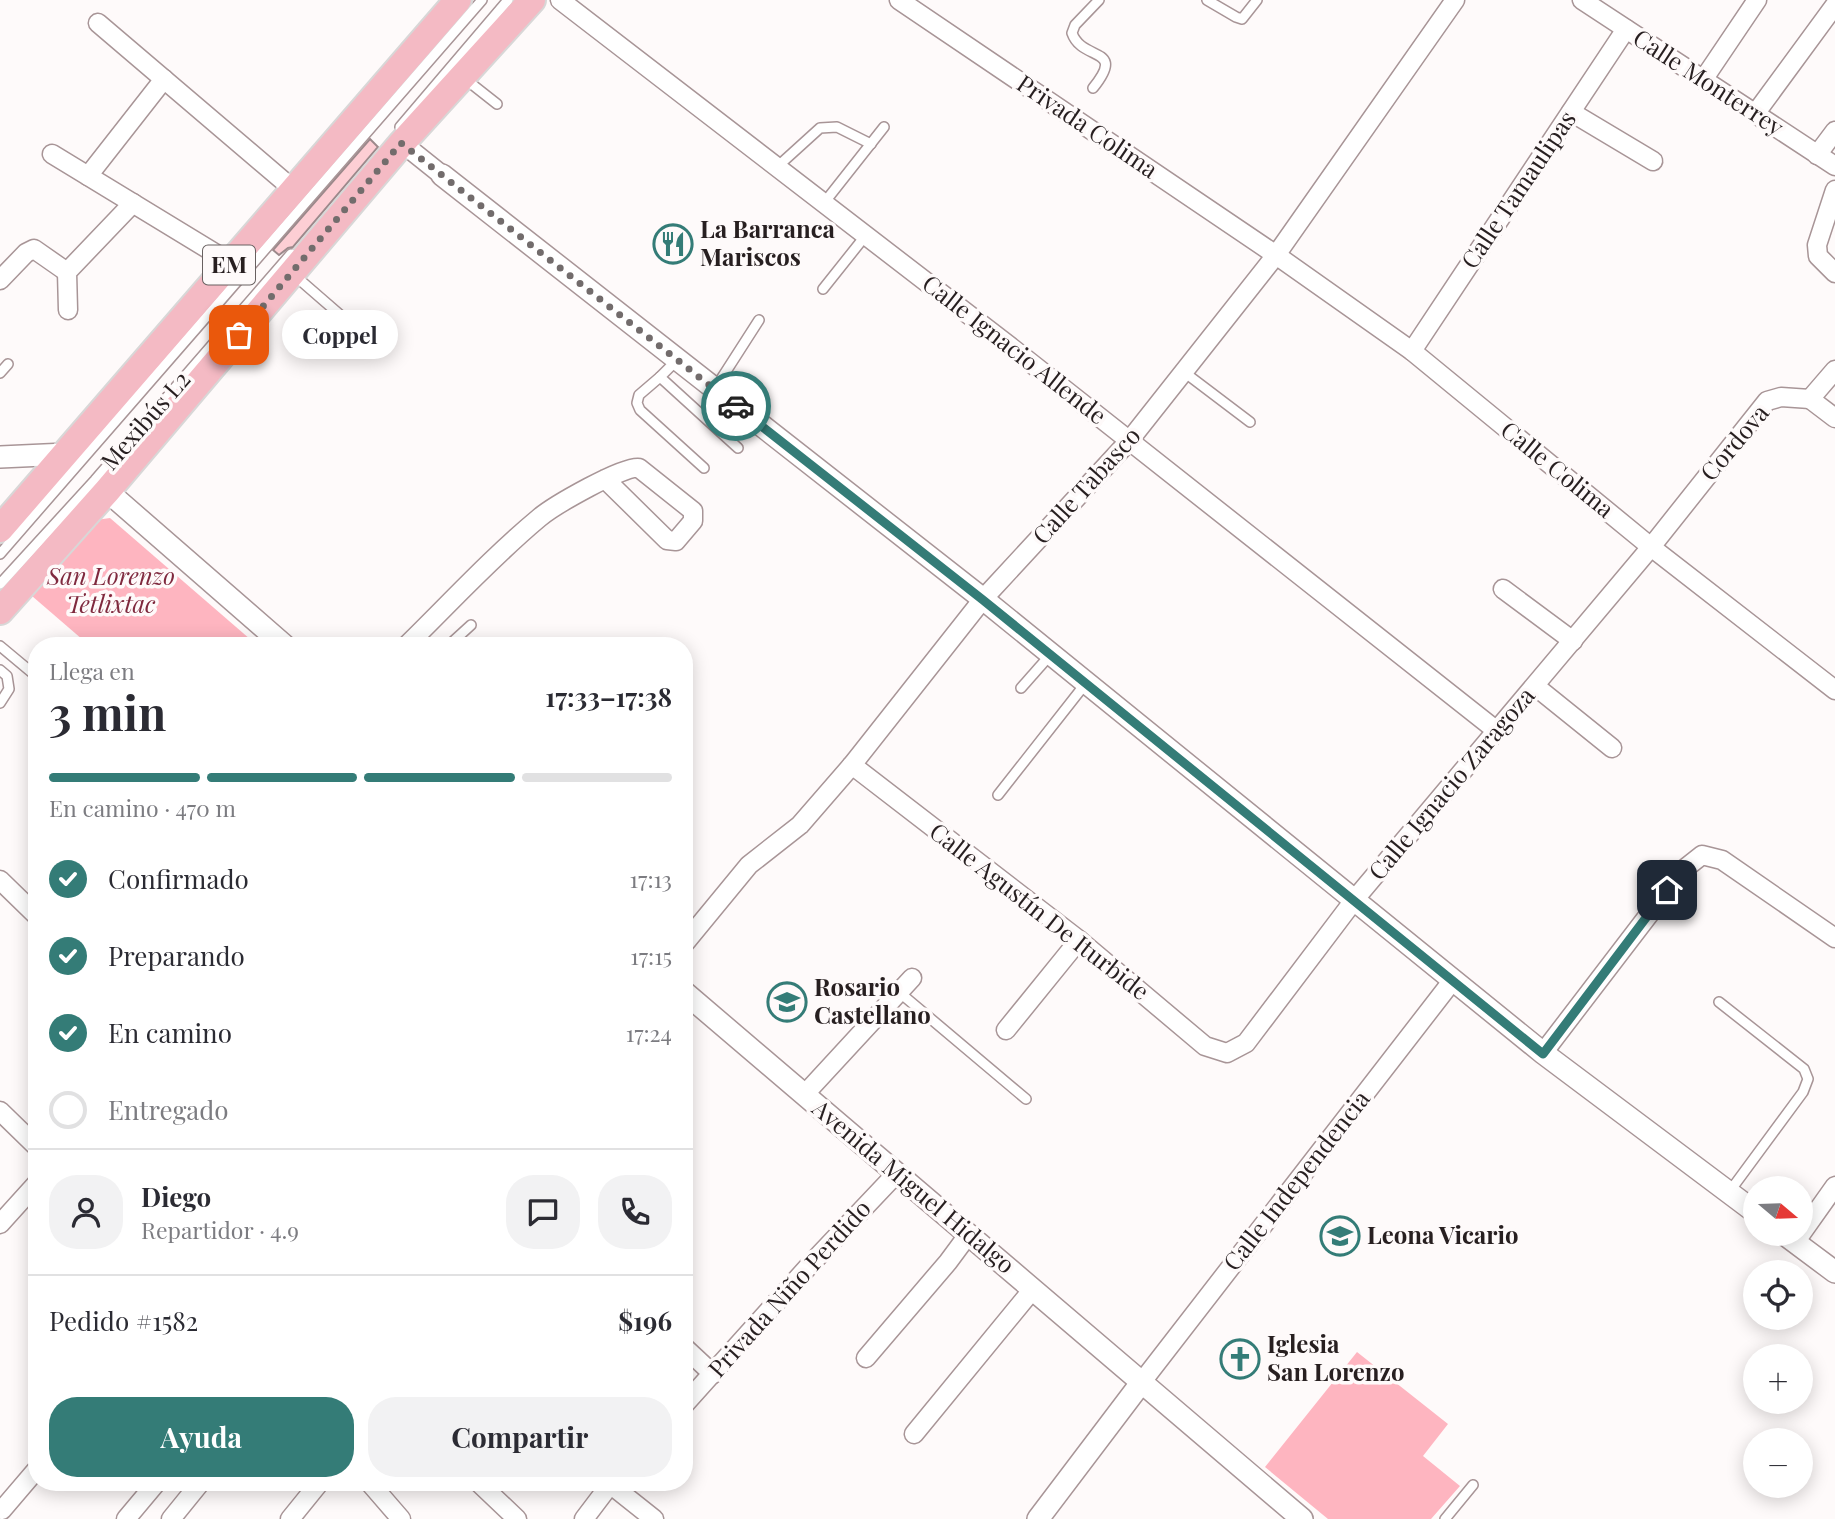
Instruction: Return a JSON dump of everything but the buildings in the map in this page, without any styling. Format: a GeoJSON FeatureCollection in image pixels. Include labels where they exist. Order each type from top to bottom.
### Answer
{"type":"FeatureCollection","features":[{"type":"Feature","properties":{"kind":"main road","name":"EM"},"geometry":{"type":"LineString","coordinates":[[0,529],[458,0]]}},
{"type":"Feature","properties":{"kind":"main road","name":"EM"},"geometry":{"type":"LineString","coordinates":[[0,611],[107,491],[293,261],[396,141],[462,77],[532,0]]}},
{"type":"Feature","properties":{"kind":"street","name":"Calle Ignacio Allende"},"geometry":{"type":"LineString","coordinates":[[560,0],[866,235],[1497,731]]}},
{"type":"Feature","properties":{"kind":"street","name":"Privada Colima"},"geometry":{"type":"LineString","coordinates":[[899,0],[1276,255]]}},
{"type":"Feature","properties":{"kind":"street","name":"Calle Tabasco"},"geometry":{"type":"LineString","coordinates":[[693,933],[749,865],[800,825],[852,765],[983,600],[1129,441],[1276,255],[1455,0]]}},
{"type":"Feature","properties":{"kind":"street","name":"Calle Monterrey"},"geometry":{"type":"LineString","coordinates":[[1582,0],[1835,166]]}},
{"type":"Feature","properties":{"kind":"street"},"geometry":{"type":"LineString","coordinates":[[1703,80],[1757,0]]}},
{"type":"Feature","properties":{"kind":"street"},"geometry":{"type":"LineString","coordinates":[[1755,114],[1835,5]]}},
{"type":"Feature","properties":{"kind":"street"},"geometry":{"type":"LineString","coordinates":[[98,23],[294,190]]}},
{"type":"Feature","properties":{"kind":"street","name":"Calle Tamaulipas"},"geometry":{"type":"LineString","coordinates":[[1412,351],[1626,29]]}},
{"type":"Feature","properties":{"kind":"street"},"geometry":{"type":"LineString","coordinates":[[88,176],[164,79]]}},
{"type":"Feature","properties":{"kind":"street"},"geometry":{"type":"LineString","coordinates":[[1571,111],[1653,161]]}},
{"type":"Feature","properties":{"kind":"street"},"geometry":{"type":"LineString","coordinates":[[1817,155],[1835,131]]}},
{"type":"Feature","properties":{"kind":"street"},"geometry":{"type":"LineString","coordinates":[[396,141],[1051,654],[1543,1054],[1743,1203]]}},
{"type":"Feature","properties":{"kind":"street"},"geometry":{"type":"LineString","coordinates":[[52,154],[231,263]]}},
{"type":"Feature","properties":{"kind":"street"},"geometry":{"type":"LineString","coordinates":[[1835,190],[1817,246],[1818,256],[1825,266],[1835,273]]}},
{"type":"Feature","properties":{"kind":"street"},"geometry":{"type":"LineString","coordinates":[[68,310],[67,272],[133,203]]}},
{"type":"Feature","properties":{"kind":"street"},"geometry":{"type":"LineString","coordinates":[[0,280],[26,253],[34,249],[67,272]]}},
{"type":"Feature","properties":{"kind":"street","name":"Calle Colima"},"geometry":{"type":"LineString","coordinates":[[1276,255],[1412,351],[1651,547],[1835,690]]}},
{"type":"Feature","properties":{"kind":"street"},"geometry":{"type":"LineString","coordinates":[[1835,370],[1810,399],[1835,418]]}},
{"type":"Feature","properties":{"kind":"street","name":"Cordova"},"geometry":{"type":"LineString","coordinates":[[1651,547],[1767,401],[1781,397],[1810,399]]}},
{"type":"Feature","properties":{"kind":"street"},"geometry":{"type":"LineString","coordinates":[[0,457],[66,454]]}},
{"type":"Feature","properties":{"kind":"street"},"geometry":{"type":"LineString","coordinates":[[415,637],[541,516],[605,479],[629,468],[639,468],[693,511],[692,521],[676,541],[671,542],[605,479]]}},
{"type":"Feature","properties":{"kind":"street"},"geometry":{"type":"LineString","coordinates":[[107,491],[275,637]]}},
{"type":"Feature","properties":{"kind":"street","name":"Calle Ignacio Zaragoza"},"geometry":{"type":"LineString","coordinates":[[1227,1053],[1246,1043],[1355,899],[1651,547]]}},
{"type":"Feature","properties":{"kind":"street"},"geometry":{"type":"LineString","coordinates":[[1503,589],[1573,641]]}},
{"type":"Feature","properties":{"kind":"street"},"geometry":{"type":"LineString","coordinates":[[1535,686],[1612,748]]}},
{"type":"Feature","properties":{"kind":"street","name":"Calle Agustín De Iturbide"},"geometry":{"type":"LineString","coordinates":[[852,765],[1079,940],[1205,1046],[1227,1053]]}},
{"type":"Feature","properties":{"kind":"street"},"geometry":{"type":"LineString","coordinates":[[1543,1054],[1683,870],[1702,855],[1721,860],[1835,938]]}},
{"type":"Feature","properties":{"kind":"street"},"geometry":{"type":"LineString","coordinates":[[0,880],[28,907]]}},
{"type":"Feature","properties":{"kind":"street"},"geometry":{"type":"LineString","coordinates":[[1006,1030],[1079,940]]}},
{"type":"Feature","properties":{"kind":"street"},"geometry":{"type":"LineString","coordinates":[[804,1095],[912,978]]}},
{"type":"Feature","properties":{"kind":"street","name":"Calle Independencia"},"geometry":{"type":"LineString","coordinates":[[1141,1383],[1452,980]]}},
{"type":"Feature","properties":{"kind":"street","name":"Avenida Miguel Hidalgo"},"geometry":{"type":"LineString","coordinates":[[693,1000],[1302,1519]]}},
{"type":"Feature","properties":{"kind":"street"},"geometry":{"type":"LineString","coordinates":[[0,1111],[28,1138]]}},
{"type":"Feature","properties":{"kind":"street","name":"Privada Niño Perdido"},"geometry":{"type":"LineString","coordinates":[[693,1395],[896,1174]]}},
{"type":"Feature","properties":{"kind":"street"},"geometry":{"type":"LineString","coordinates":[[1813,1214],[1835,1186]]}},
{"type":"Feature","properties":{"kind":"street"},"geometry":{"type":"LineString","coordinates":[[0,1224],[28,1193]]}},
{"type":"Feature","properties":{"kind":"street"},"geometry":{"type":"LineString","coordinates":[[866,1358],[968,1235]]}},
{"type":"Feature","properties":{"kind":"street"},"geometry":{"type":"LineString","coordinates":[[1806,1246],[1835,1272]]}},
{"type":"Feature","properties":{"kind":"street"},"geometry":{"type":"LineString","coordinates":[[914,1434],[1033,1289]]}},
{"type":"Feature","properties":{"kind":"street"},"geometry":{"type":"LineString","coordinates":[[693,1355],[713,1374]]}},
{"type":"Feature","properties":{"kind":"street"},"geometry":{"type":"LineString","coordinates":[[1038,1519],[1141,1383]]}},
{"type":"Feature","properties":{"kind":"street"},"geometry":{"type":"LineString","coordinates":[[2,1510],[28,1480]]}},
{"type":"Feature","properties":{"kind":"street"},"geometry":{"type":"LineString","coordinates":[[126,1519],[149,1491]]}},
{"type":"Feature","properties":{"kind":"street"},"geometry":{"type":"LineString","coordinates":[[171,1519],[194,1491]]}},
{"type":"Feature","properties":{"kind":"street"},"geometry":{"type":"LineString","coordinates":[[290,1519],[313,1491]]}},
{"type":"Feature","properties":{"kind":"street"},"geometry":{"type":"LineString","coordinates":[[377,1491],[401,1519]]}},
{"type":"Feature","properties":{"kind":"street"},"geometry":{"type":"LineString","coordinates":[[487,1491],[517,1519]]}},
{"type":"Feature","properties":{"kind":"street"},"geometry":{"type":"LineString","coordinates":[[584,1519],[605,1491]]}},
{"type":"Feature","properties":{"kind":"street"},"geometry":{"type":"LineString","coordinates":[[621,1491],[654,1519]]}},
{"type":"Feature","properties":{"kind":"lane","name":"Mexibús L2"},"geometry":{"type":"LineString","coordinates":[[0,554],[482,0]]}},
{"type":"Feature","properties":{"kind":"lane"},"geometry":{"type":"LineString","coordinates":[[396,141],[508,0]]}},
{"type":"Feature","properties":{"kind":"lane"},"geometry":{"type":"LineString","coordinates":[[1093,88],[1106,72],[1107,66],[1103,59],[1074,41],[1072,33],[1099,0]]}},
{"type":"Feature","properties":{"kind":"lane"},"geometry":{"type":"LineString","coordinates":[[1207,0],[1242,19],[1257,0]]}},
{"type":"Feature","properties":{"kind":"lane"},"geometry":{"type":"LineString","coordinates":[[462,77],[497,104]]}},
{"type":"Feature","properties":{"kind":"lane"},"geometry":{"type":"LineString","coordinates":[[777,167],[820,128],[837,127],[870,144]]}},
{"type":"Feature","properties":{"kind":"lane"},"geometry":{"type":"LineString","coordinates":[[824,203],[884,127]]}},
{"type":"Feature","properties":{"kind":"lane"},"geometry":{"type":"LineString","coordinates":[[823,289],[866,235]]}},
{"type":"Feature","properties":{"kind":"lane","name":"Mexibús L2"},"geometry":{"type":"LineString","coordinates":[[0,584],[293,261]]}},
{"type":"Feature","properties":{"kind":"lane"},"geometry":{"type":"LineString","coordinates":[[293,261],[369,340]]}},
{"type":"Feature","properties":{"kind":"lane"},"geometry":{"type":"LineString","coordinates":[[715,389],[759,320]]}},
{"type":"Feature","properties":{"kind":"lane"},"geometry":{"type":"LineString","coordinates":[[677,360],[639,395],[636,403],[640,410],[704,468]]}},
{"type":"Feature","properties":{"kind":"lane"},"geometry":{"type":"LineString","coordinates":[[0,373],[8,364]]}},
{"type":"Feature","properties":{"kind":"lane"},"geometry":{"type":"LineString","coordinates":[[1184,372],[1250,422]]}},
{"type":"Feature","properties":{"kind":"lane"},"geometry":{"type":"LineString","coordinates":[[660,377],[738,448]]}},
{"type":"Feature","properties":{"kind":"lane"},"geometry":{"type":"LineString","coordinates":[[457,637],[471,625]]}},
{"type":"Feature","properties":{"kind":"lane"},"geometry":{"type":"LineString","coordinates":[[0,646],[28,669]]}},
{"type":"Feature","properties":{"kind":"lane"},"geometry":{"type":"LineString","coordinates":[[1021,688],[1051,654]]}},
{"type":"Feature","properties":{"kind":"lane"},"geometry":{"type":"LineString","coordinates":[[0,670],[7,676],[9,689],[0,702]]}},
{"type":"Feature","properties":{"kind":"lane"},"geometry":{"type":"LineString","coordinates":[[998,795],[1086,682]]}},
{"type":"Feature","properties":{"kind":"lane"},"geometry":{"type":"LineString","coordinates":[[899,992],[1026,1099]]}},
{"type":"Feature","properties":{"kind":"lane"},"geometry":{"type":"LineString","coordinates":[[1719,1002],[1804,1069],[1808,1079],[1803,1092],[1729,1192]]}},
{"type":"Feature","properties":{"kind":"lane"},"geometry":{"type":"LineString","coordinates":[[1445,1519],[1474,1485]]}},
{"type":"Feature","properties":{"kind":"green space","name":"San Lorenzo Tetlixtac"},"geometry":{"type":"Polygon","coordinates":[[[110,518],[248,637],[80,637],[32,596],[96,520],[110,518]]]}},
{"type":"Feature","properties":{"kind":"green space"},"geometry":{"type":"Polygon","coordinates":[[[1357,1352],[1448,1424],[1423,1456],[1460,1486],[1431,1519],[1328,1519],[1265,1467],[1357,1352]]]}},
{"type":"Feature","properties":{"kind":"way so far"},"geometry":{"type":"LineString","coordinates":[[239,335],[401,143],[736,406]]}},
{"type":"Feature","properties":{"kind":"place","name":"La Barranca Mariscos"},"geometry":{"type":"Point","coordinates":[673,244]}},
{"type":"Feature","properties":{"kind":"place","name":"Coppel"},"geometry":{"type":"Point","coordinates":[239,335]}},
{"type":"Feature","properties":{"kind":"place","name":"Rosario Castellano"},"geometry":{"type":"Point","coordinates":[787,1002]}},
{"type":"Feature","properties":{"kind":"place","name":"Leona Vicario"},"geometry":{"type":"Point","coordinates":[1340,1236]}},
{"type":"Feature","properties":{"kind":"place","name":"Iglesia San Lorenzo"},"geometry":{"type":"Point","coordinates":[1240,1359]}},
{"type":"Feature","properties":{"kind":"route"},"geometry":{"type":"LineString","coordinates":[[736,406],[983,600],[1543,1054],[1667,890]]}}]}
